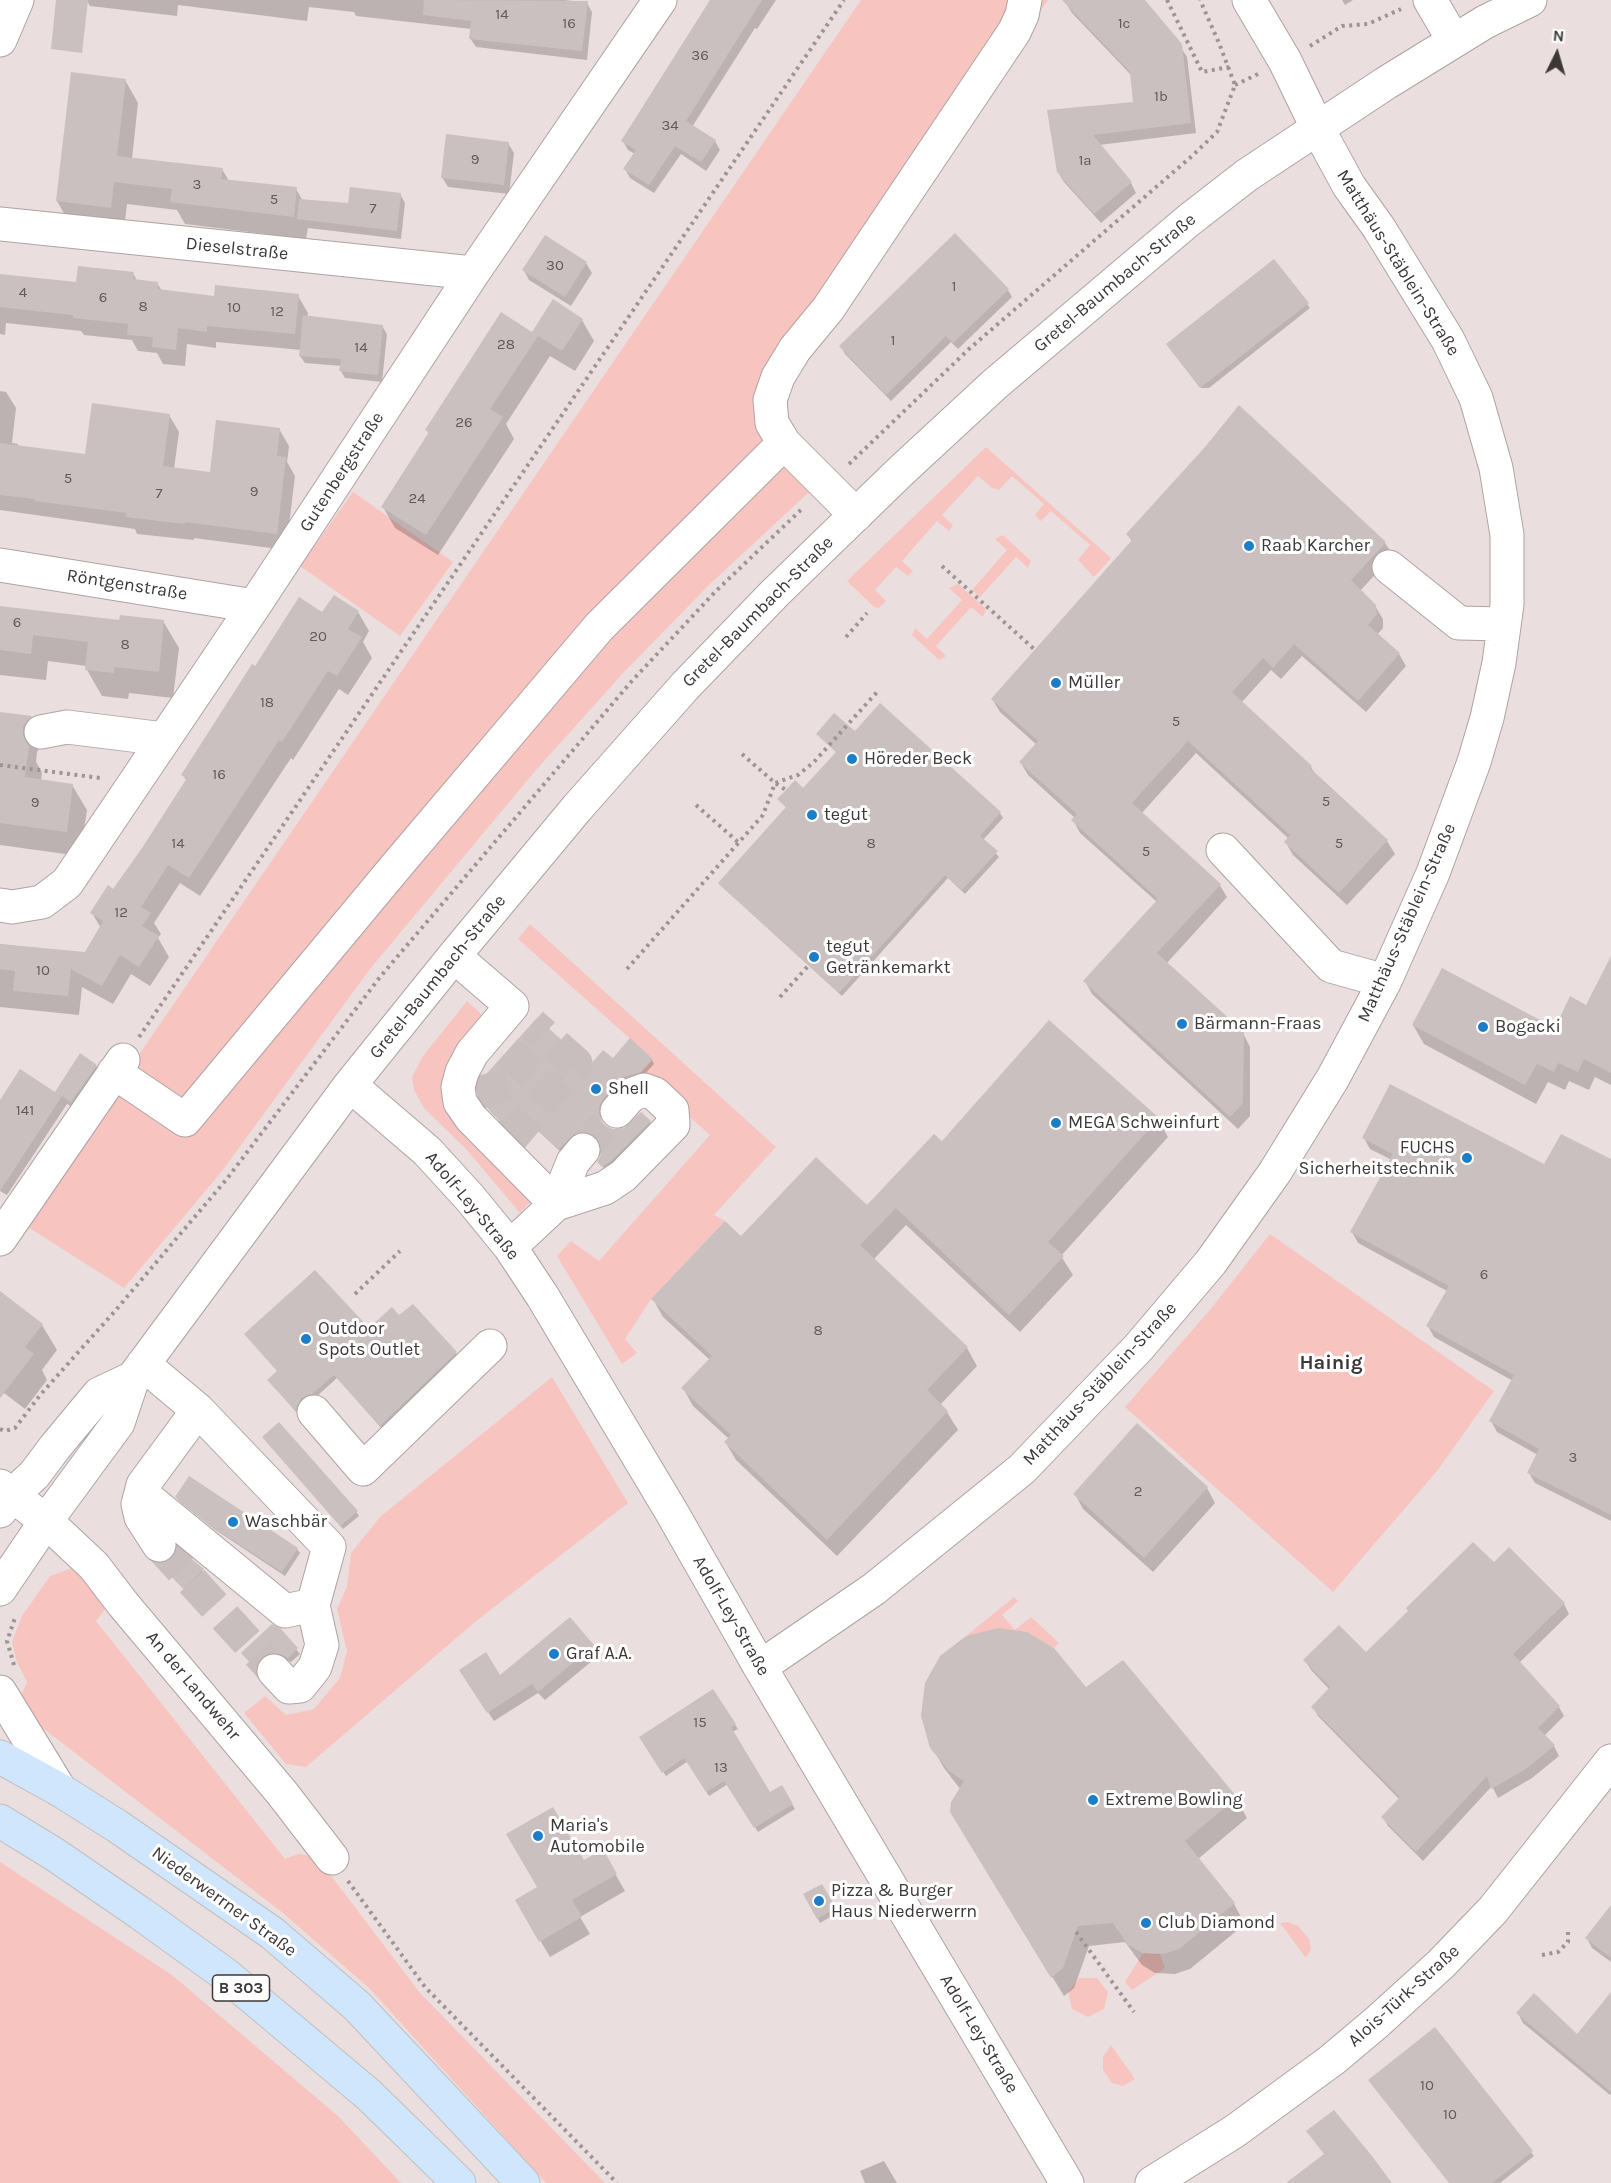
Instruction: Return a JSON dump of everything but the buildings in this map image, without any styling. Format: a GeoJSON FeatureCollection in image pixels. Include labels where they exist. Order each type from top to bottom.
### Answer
{"type":"FeatureCollection","features":[{"type":"Feature","properties":{"kind":"main road","name":"Niederwerrner Straße"},"geometry":{"type":"LineString","coordinates":[[0,1757],[60,1790],[117,1826],[272,1933],[357,2006],[523,2183]]}},
{"type":"Feature","properties":{"kind":"main road","name":"B 303"},"geometry":{"type":"LineString","coordinates":[[0,1821],[131,1906],[226,1975],[369,2095],[459,2183]]}},
{"type":"Feature","properties":{"kind":"street"},"geometry":{"type":"LineString","coordinates":[[0,40],[17,0]]}},
{"type":"Feature","properties":{"kind":"street","name":"Gutenbergstraße"},"geometry":{"type":"LineString","coordinates":[[0,905],[12,907],[42,902],[67,883],[254,606],[473,273],[660,0]]}},
{"type":"Feature","properties":{"kind":"street"},"geometry":{"type":"LineString","coordinates":[[856,515],[784,443],[772,423],[770,400],[778,377],[795,349],[828,309],[1014,32],[1022,15],[1025,0]]}},
{"type":"Feature","properties":{"kind":"street","name":"Matthäus-Stäblein-Straße"},"geometry":{"type":"LineString","coordinates":[[760,1667],[874,1589],[1013,1476],[1139,1347],[1210,1262],[1275,1172],[1334,1078],[1385,981],[1433,873],[1474,762],[1487,718],[1499,663],[1507,604],[1507,535],[1496,468],[1476,398],[1448,340],[1379,228],[1349,186],[1284,61],[1249,0]]}},
{"type":"Feature","properties":{"kind":"street","name":"Gretel-Baumbach-Straße"},"geometry":{"type":"LineString","coordinates":[[8,1601],[46,1521],[118,1423],[138,1371],[350,1085],[577,808],[686,685],[775,593],[995,384],[1188,220],[1247,175],[1395,77],[1485,22],[1530,0]]}},
{"type":"Feature","properties":{"kind":"street"},"geometry":{"type":"LineString","coordinates":[[1419,2],[1454,40]]}},
{"type":"Feature","properties":{"kind":"street","name":"Dieselstraße"},"geometry":{"type":"LineString","coordinates":[[0,224],[473,273]]}},
{"type":"Feature","properties":{"kind":"street"},"geometry":{"type":"LineString","coordinates":[[0,1239],[119,1066],[185,1120],[398,864],[600,627],[784,443]]}},
{"type":"Feature","properties":{"kind":"street","name":"Röntgenstraße"},"geometry":{"type":"LineString","coordinates":[[0,565],[254,606]]}},
{"type":"Feature","properties":{"kind":"street"},"geometry":{"type":"LineString","coordinates":[[1389,567],[1460,623],[1504,624]]}},
{"type":"Feature","properties":{"kind":"street"},"geometry":{"type":"LineString","coordinates":[[41,732],[67,727],[164,739]]}},
{"type":"Feature","properties":{"kind":"street"},"geometry":{"type":"LineString","coordinates":[[1223,850],[1331,966],[1385,981]]}},
{"type":"Feature","properties":{"kind":"street"},"geometry":{"type":"LineString","coordinates":[[454,956],[522,1015],[490,1052],[462,1072],[458,1087],[460,1102],[471,1118],[505,1145],[556,1204]]}},
{"type":"Feature","properties":{"kind":"street","name":"Adolf-Ley-Straße"},"geometry":{"type":"LineString","coordinates":[[350,1085],[427,1151],[470,1198],[510,1247],[543,1297],[1067,2183]]}},
{"type":"Feature","properties":{"kind":"street"},"geometry":{"type":"LineString","coordinates":[[556,1204],[605,1188],[623,1176],[672,1125],[672,1110],[655,1094],[644,1090],[631,1095],[617,1111]]}},
{"type":"Feature","properties":{"kind":"street"},"geometry":{"type":"LineString","coordinates":[[510,1247],[556,1204],[573,1162],[583,1150]]}},
{"type":"Feature","properties":{"kind":"street"},"geometry":{"type":"LineString","coordinates":[[314,1412],[363,1469],[490,1346]]}},
{"type":"Feature","properties":{"kind":"street"},"geometry":{"type":"LineString","coordinates":[[138,1371],[198,1410],[329,1547],[313,1605],[322,1645],[315,1667],[300,1686],[289,1687],[274,1671]]}},
{"type":"Feature","properties":{"kind":"street","name":"Gretel-Baumbach-Straße"},"geometry":{"type":"LineString","coordinates":[[4,1497],[34,1475],[99,1394],[138,1371]]}},
{"type":"Feature","properties":{"kind":"street"},"geometry":{"type":"LineString","coordinates":[[159,1545],[141,1517],[138,1504],[143,1485],[198,1410]]}},
{"type":"Feature","properties":{"kind":"street"},"geometry":{"type":"LineString","coordinates":[[141,1493],[285,1611],[313,1605]]}},
{"type":"Feature","properties":{"kind":"street"},"geometry":{"type":"LineString","coordinates":[[4,1497],[46,1521]]}},
{"type":"Feature","properties":{"kind":"street","name":"An der Landwehr"},"geometry":{"type":"LineString","coordinates":[[46,1521],[94,1566],[123,1604],[275,1785],[332,1858]]}},
{"type":"Feature","properties":{"kind":"street"},"geometry":{"type":"LineString","coordinates":[[8,1682],[18,1722],[60,1790]]}},
{"type":"Feature","properties":{"kind":"street","name":"Alois-Türk-Straße"},"geometry":{"type":"LineString","coordinates":[[1152,2183],[1235,2131],[1332,2061],[1433,1972],[1493,1910],[1611,1761]]}},
{"type":"Feature","properties":{"kind":"path"},"geometry":{"type":"LineString","coordinates":[[119,1066],[844,0]]}},
{"type":"Feature","properties":{"kind":"path"},"geometry":{"type":"LineString","coordinates":[[1167,0],[1202,72],[1229,67]]}},
{"type":"Feature","properties":{"kind":"path"},"geometry":{"type":"LineString","coordinates":[[1200,0],[1235,85]]}},
{"type":"Feature","properties":{"kind":"path"},"geometry":{"type":"LineString","coordinates":[[1342,26],[1368,24],[1419,2]]}},
{"type":"Feature","properties":{"kind":"path"},"geometry":{"type":"LineString","coordinates":[[942,566],[1034,649]]}},
{"type":"Feature","properties":{"kind":"path"},"geometry":{"type":"LineString","coordinates":[[846,637],[867,613]]}},
{"type":"Feature","properties":{"kind":"path"},"geometry":{"type":"LineString","coordinates":[[775,783],[798,775],[814,762],[878,691]]}},
{"type":"Feature","properties":{"kind":"path"},"geometry":{"type":"LineString","coordinates":[[742,754],[786,790]]}},
{"type":"Feature","properties":{"kind":"path"},"geometry":{"type":"LineString","coordinates":[[0,765],[111,780],[131,789]]}},
{"type":"Feature","properties":{"kind":"path"},"geometry":{"type":"LineString","coordinates":[[627,969],[763,815],[775,783]]}},
{"type":"Feature","properties":{"kind":"path"},"geometry":{"type":"LineString","coordinates":[[696,805],[738,842]]}},
{"type":"Feature","properties":{"kind":"path"},"geometry":{"type":"LineString","coordinates":[[780,997],[809,965]]}},
{"type":"Feature","properties":{"kind":"path"},"geometry":{"type":"LineString","coordinates":[[355,1294],[400,1251]]}},
{"type":"Feature","properties":{"kind":"path"},"geometry":{"type":"LineString","coordinates":[[0,1429],[5,1431],[15,1428],[23,1418]]}},
{"type":"Feature","properties":{"kind":"path"},"geometry":{"type":"LineString","coordinates":[[8,1601],[8,1682]]}},
{"type":"Feature","properties":{"kind":"path"},"geometry":{"type":"LineString","coordinates":[[332,1858],[425,1987],[617,2183]]}},
{"type":"Feature","properties":{"kind":"path"},"geometry":{"type":"LineString","coordinates":[[1542,1955],[1558,1952],[1568,1942],[1569,1929]]}},
{"type":"Feature","properties":{"kind":"path"},"geometry":{"type":"LineString","coordinates":[[1076,1932],[1134,2012]]}},
{"type":"Feature","properties":{"kind":"shaded area"},"geometry":{"type":"Polygon","coordinates":[[[861,0],[1048,0],[787,381],[777,407],[821,481],[710,584],[625,671],[536,770],[370,969],[222,1171],[124,1288],[23,1224],[861,0]]]}},
{"type":"Feature","properties":{"kind":"shaded area"},"geometry":{"type":"Polygon","coordinates":[[[986,447],[1111,558],[1094,577],[1078,560],[1090,545],[1051,511],[1041,521],[1035,515],[1044,504],[1012,476],[999,490],[992,488],[978,476],[942,515],[953,525],[949,531],[937,521],[902,561],[913,571],[908,576],[896,567],[875,590],[886,601],[879,608],[874,607],[847,581],[986,447]]]}},
{"type":"Feature","properties":{"kind":"shaded area"},"geometry":{"type":"Polygon","coordinates":[[[353,492],[453,562],[400,636],[300,566],[353,492]]]}},
{"type":"Feature","properties":{"kind":"shaded area"},"geometry":{"type":"Polygon","coordinates":[[[1003,535],[1031,561],[1028,568],[1016,557],[980,597],[972,590],[1007,550],[995,539],[1003,535]]]}},
{"type":"Feature","properties":{"kind":"shaded area"},"geometry":{"type":"Polygon","coordinates":[[[958,584],[986,609],[983,617],[971,607],[936,646],[946,656],[939,660],[912,635],[915,628],[927,639],[962,600],[949,588],[958,584]]]}},
{"type":"Feature","properties":{"kind":"shaded area"},"geometry":{"type":"Polygon","coordinates":[[[530,924],[776,1147],[714,1215],[725,1221],[651,1299],[625,1339],[637,1353],[622,1364],[557,1256],[571,1241],[599,1261],[710,1135],[640,1073],[653,1059],[518,939],[530,924]]]}},
{"type":"Feature","properties":{"kind":"shaded area"},"geometry":{"type":"Polygon","coordinates":[[[467,1001],[481,1014],[481,1032],[449,1065],[532,1200],[520,1213],[467,1150],[424,1108],[414,1090],[412,1077],[423,1056],[467,1001]]]}},
{"type":"Feature","properties":{"kind":"shaded area"},"geometry":{"type":"Polygon","coordinates":[[[1270,1234],[1494,1391],[1437,1471],[1333,1592],[1125,1407],[1209,1311],[1270,1234]]]}},
{"type":"Feature","properties":{"kind":"shaded area"},"geometry":{"type":"Polygon","coordinates":[[[552,1377],[628,1503],[475,1622],[306,1767],[286,1764],[244,1713],[265,1696],[286,1715],[314,1709],[340,1678],[347,1651],[337,1609],[347,1587],[351,1553],[380,1517],[552,1377]]]}},
{"type":"Feature","properties":{"kind":"shaded area"},"geometry":{"type":"Polygon","coordinates":[[[75,1567],[110,1603],[96,1621],[285,1859],[298,1854],[317,1857],[420,1993],[605,2183],[546,2183],[370,1989],[283,1913],[40,1726],[19,1700],[27,1682],[17,1662],[12,1642],[22,1616],[50,1576],[75,1567]]]}},
{"type":"Feature","properties":{"kind":"shaded area"},"geometry":{"type":"Polygon","coordinates":[[[1014,1597],[1018,1601],[1002,1615],[1015,1630],[1031,1617],[1059,1643],[1054,1648],[1027,1632],[966,1636],[1014,1597]]]}},
{"type":"Feature","properties":{"kind":"shaded area"},"geometry":{"type":"Polygon","coordinates":[[[0,1862],[172,1975],[339,2117],[401,2183],[0,2183],[0,1862]]]}},
{"type":"Feature","properties":{"kind":"shaded area"},"geometry":{"type":"Polygon","coordinates":[[[1288,1922],[1298,1926],[1309,1939],[1311,1949],[1306,1958],[1280,1923],[1288,1922]]]}},
{"type":"Feature","properties":{"kind":"shaded area"},"geometry":{"type":"Polygon","coordinates":[[[1143,1953],[1160,1954],[1165,1968],[1132,1990],[1125,1982],[1143,1953]]]}},
{"type":"Feature","properties":{"kind":"shaded area"},"geometry":{"type":"Polygon","coordinates":[[[1079,1978],[1097,1978],[1108,1992],[1104,2009],[1088,2017],[1072,2009],[1068,1992],[1079,1978]]]}},
{"type":"Feature","properties":{"kind":"shaded area"},"geometry":{"type":"Polygon","coordinates":[[[1111,2045],[1135,2079],[1123,2086],[1112,2083],[1103,2070],[1103,2057],[1111,2045]]]}},
{"type":"Feature","properties":{"kind":"tunnel"},"geometry":{"type":"LineString","coordinates":[[508,1142],[576,1063],[532,1024]]}},
{"type":"Feature","properties":{"kind":"tunnel"},"geometry":{"type":"LineString","coordinates":[[507,1052],[553,1090]]}},
{"type":"Feature","properties":{"kind":"tunnel"},"geometry":{"type":"LineString","coordinates":[[488,1073],[508,1142]]}},
{"type":"Feature","properties":{"kind":"tunnel"},"geometry":{"type":"LineString","coordinates":[[583,1150],[617,1111]]}},
{"type":"Feature","properties":{"kind":"tunnel"},"geometry":{"type":"LineString","coordinates":[[159,1545],[274,1671]]}},
{"type":"Feature","properties":{"kind":"place","name":"Raab Karcher"},"geometry":{"type":"Point","coordinates":[1249,546]}},
{"type":"Feature","properties":{"kind":"place","name":"Müller"},"geometry":{"type":"Point","coordinates":[1056,683]}},
{"type":"Feature","properties":{"kind":"place","name":"Höreder Beck"},"geometry":{"type":"Point","coordinates":[852,759]}},
{"type":"Feature","properties":{"kind":"place","name":"tegut"},"geometry":{"type":"Point","coordinates":[812,815]}},
{"type":"Feature","properties":{"kind":"place","name":"tegut Getränkemarkt"},"geometry":{"type":"Point","coordinates":[814,957]}},
{"type":"Feature","properties":{"kind":"place","name":"Bärmann-Fraas"},"geometry":{"type":"Point","coordinates":[1182,1024]}},
{"type":"Feature","properties":{"kind":"place","name":"Bogacki"},"geometry":{"type":"Point","coordinates":[1483,1027]}},
{"type":"Feature","properties":{"kind":"place","name":"Shell"},"geometry":{"type":"Point","coordinates":[596,1089]}},
{"type":"Feature","properties":{"kind":"place","name":"MEGA Schweinfurt"},"geometry":{"type":"Point","coordinates":[1056,1123]}},
{"type":"Feature","properties":{"kind":"place","name":"FUCHS Sicherheitstechnik"},"geometry":{"type":"Point","coordinates":[1467,1158]}},
{"type":"Feature","properties":{"kind":"place","name":"Outdoor Spots Outlet"},"geometry":{"type":"Point","coordinates":[306,1339]}},
{"type":"Feature","properties":{"kind":"place","name":"Waschbär"},"geometry":{"type":"Point","coordinates":[233,1522]}},
{"type":"Feature","properties":{"kind":"place","name":"Graf A.A."},"geometry":{"type":"Point","coordinates":[554,1654]}},
{"type":"Feature","properties":{"kind":"place","name":"Extreme Bowling"},"geometry":{"type":"Point","coordinates":[1093,1800]}},
{"type":"Feature","properties":{"kind":"place","name":"Maria's Automobile"},"geometry":{"type":"Point","coordinates":[538,1836]}},
{"type":"Feature","properties":{"kind":"place","name":"Pizza & Burger Haus Niederwerrn"},"geometry":{"type":"Point","coordinates":[819,1901]}},
{"type":"Feature","properties":{"kind":"place","name":"Club Diamond"},"geometry":{"type":"Point","coordinates":[1146,1923]}},
{"type":"Feature","properties":{"kind":"district","name":"Hainig"},"geometry":{"type":"Point","coordinates":[1331,1363]}}]}
